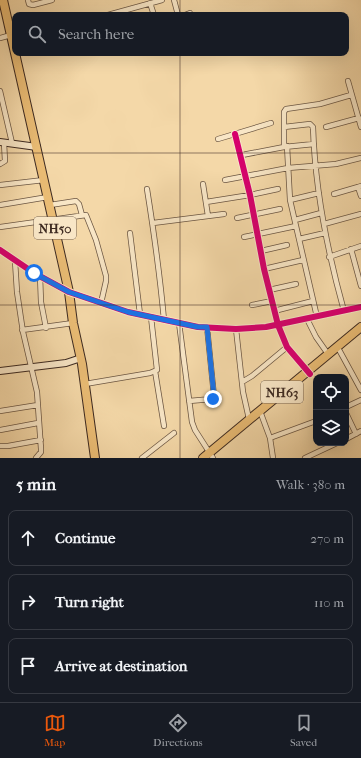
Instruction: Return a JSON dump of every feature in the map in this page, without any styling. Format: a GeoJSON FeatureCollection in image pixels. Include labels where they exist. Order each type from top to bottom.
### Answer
{"type":"FeatureCollection","features":[{"type":"Feature","properties":{"kind":"highway","name":"NH50"},"geometry":{"type":"LineString","coordinates":[[3,0],[3,18],[12,40]]}},
{"type":"Feature","properties":{"kind":"highway","name":"NH50"},"geometry":{"type":"LineString","coordinates":[[16,56],[69,292],[73,323],[85,384],[94,458]]}},
{"type":"Feature","properties":{"kind":"highway","name":"NH63"},"geometry":{"type":"LineString","coordinates":[[203,458],[211,456],[361,327]]}},
{"type":"Feature","properties":{"kind":"highway","name":"NH63"},"geometry":{"type":"LineString","coordinates":[[309,372],[328,354],[361,332]]}},
{"type":"Feature","properties":{"kind":"highway","name":"NH63"},"geometry":{"type":"LineString","coordinates":[[211,456],[249,419],[261,413]]}},
{"type":"Feature","properties":{"kind":"street"},"geometry":{"type":"LineString","coordinates":[[28,0],[29,4],[33,5],[52,0]]}},
{"type":"Feature","properties":{"kind":"street"},"geometry":{"type":"LineString","coordinates":[[118,12],[162,0]]}},
{"type":"Feature","properties":{"kind":"street"},"geometry":{"type":"LineString","coordinates":[[174,0],[177,12]]}},
{"type":"Feature","properties":{"kind":"street"},"geometry":{"type":"LineString","coordinates":[[150,3],[153,12]]}},
{"type":"Feature","properties":{"kind":"street"},"geometry":{"type":"LineString","coordinates":[[0,38],[11,36]]}},
{"type":"Feature","properties":{"kind":"street"},"geometry":{"type":"LineString","coordinates":[[348,81],[361,127]]}},
{"type":"Feature","properties":{"kind":"street"},"geometry":{"type":"LineString","coordinates":[[0,91],[12,143]]}},
{"type":"Feature","properties":{"kind":"street"},"geometry":{"type":"LineString","coordinates":[[317,317],[290,200],[284,112],[286,109],[320,104],[351,94]]}},
{"type":"Feature","properties":{"kind":"street"},"geometry":{"type":"LineString","coordinates":[[326,127],[359,118]]}},
{"type":"Feature","properties":{"kind":"street"},"geometry":{"type":"LineString","coordinates":[[218,139],[271,123]]}},
{"type":"Feature","properties":{"kind":"street"},"geometry":{"type":"LineString","coordinates":[[284,127],[312,125],[313,127],[321,213],[329,257],[344,312]]}},
{"type":"Feature","properties":{"kind":"street"},"geometry":{"type":"LineString","coordinates":[[235,134],[242,156],[264,269],[278,325],[287,347],[309,372]]}},
{"type":"Feature","properties":{"kind":"street"},"geometry":{"type":"LineString","coordinates":[[0,164],[5,161],[2,142],[37,147]]}},
{"type":"Feature","properties":{"kind":"street"},"geometry":{"type":"LineString","coordinates":[[242,156],[286,146],[314,144]]}},
{"type":"Feature","properties":{"kind":"street"},"geometry":{"type":"LineString","coordinates":[[225,180],[288,168],[336,164],[361,158]]}},
{"type":"Feature","properties":{"kind":"street"},"geometry":{"type":"LineString","coordinates":[[0,185],[44,180]]}},
{"type":"Feature","properties":{"kind":"street"},"geometry":{"type":"LineString","coordinates":[[203,184],[208,216]]}},
{"type":"Feature","properties":{"kind":"street"},"geometry":{"type":"LineString","coordinates":[[334,194],[360,186],[361,196]]}},
{"type":"Feature","properties":{"kind":"street"},"geometry":{"type":"LineString","coordinates":[[147,189],[153,223],[164,320]]}},
{"type":"Feature","properties":{"kind":"street"},"geometry":{"type":"LineString","coordinates":[[206,202],[278,189]]}},
{"type":"Feature","properties":{"kind":"street"},"geometry":{"type":"LineString","coordinates":[[290,200],[319,193]]}},
{"type":"Feature","properties":{"kind":"street"},"geometry":{"type":"LineString","coordinates":[[0,206],[49,201],[76,202],[79,204],[82,216]]}},
{"type":"Feature","properties":{"kind":"street"},"geometry":{"type":"LineString","coordinates":[[237,218],[280,209]]}},
{"type":"Feature","properties":{"kind":"street"},"geometry":{"type":"LineString","coordinates":[[295,220],[321,213]]}},
{"type":"Feature","properties":{"kind":"street"},"geometry":{"type":"LineString","coordinates":[[153,223],[224,214]]}},
{"type":"Feature","properties":{"kind":"street"},"geometry":{"type":"LineString","coordinates":[[324,224],[361,214]]}},
{"type":"Feature","properties":{"kind":"street"},"geometry":{"type":"LineString","coordinates":[[0,227],[53,219],[82,216],[88,217],[105,273],[106,281],[101,303]]}},
{"type":"Feature","properties":{"kind":"street"},"geometry":{"type":"LineString","coordinates":[[244,237],[296,226]]}},
{"type":"Feature","properties":{"kind":"street"},"geometry":{"type":"LineString","coordinates":[[130,233],[140,314]]}},
{"type":"Feature","properties":{"kind":"street"},"geometry":{"type":"LineString","coordinates":[[299,240],[325,233]]}},
{"type":"Feature","properties":{"kind":"street"},"geometry":{"type":"LineString","coordinates":[[261,251],[287,245]]}},
{"type":"Feature","properties":{"kind":"street"},"geometry":{"type":"LineString","coordinates":[[329,257],[361,246]]}},
{"type":"Feature","properties":{"kind":"street"},"geometry":{"type":"LineString","coordinates":[[351,249],[361,286]]}},
{"type":"Feature","properties":{"kind":"street"},"geometry":{"type":"LineString","coordinates":[[0,250],[15,261],[69,292],[151,317],[198,327],[236,329],[266,327],[344,312],[361,307]]}},
{"type":"Feature","properties":{"kind":"street"},"geometry":{"type":"LineString","coordinates":[[264,269],[303,260]]}},
{"type":"Feature","properties":{"kind":"street"},"geometry":{"type":"LineString","coordinates":[[15,261],[22,330],[37,392],[41,452],[36,458]]}},
{"type":"Feature","properties":{"kind":"street"},"geometry":{"type":"LineString","coordinates":[[40,276],[41,302],[46,328]]}},
{"type":"Feature","properties":{"kind":"street"},"geometry":{"type":"LineString","coordinates":[[269,290],[296,284]]}},
{"type":"Feature","properties":{"kind":"street"},"geometry":{"type":"LineString","coordinates":[[252,305],[272,301]]}},
{"type":"Feature","properties":{"kind":"street"},"geometry":{"type":"LineString","coordinates":[[274,311],[313,301]]}},
{"type":"Feature","properties":{"kind":"street"},"geometry":{"type":"LineString","coordinates":[[151,317],[157,366],[157,370],[155,372],[164,426]]}},
{"type":"Feature","properties":{"kind":"street"},"geometry":{"type":"LineString","coordinates":[[307,319],[316,338],[328,354]]}},
{"type":"Feature","properties":{"kind":"street"},"geometry":{"type":"LineString","coordinates":[[22,330],[46,328],[73,323]]}},
{"type":"Feature","properties":{"kind":"street"},"geometry":{"type":"LineString","coordinates":[[179,323],[192,422],[195,430],[211,456]]}},
{"type":"Feature","properties":{"kind":"street"},"geometry":{"type":"LineString","coordinates":[[189,401],[212,399],[214,396],[207,327]]}},
{"type":"Feature","properties":{"kind":"street"},"geometry":{"type":"LineString","coordinates":[[236,329],[242,382],[249,419]]}},
{"type":"Feature","properties":{"kind":"street"},"geometry":{"type":"LineString","coordinates":[[242,382],[252,376],[287,347]]}},
{"type":"Feature","properties":{"kind":"street"},"geometry":{"type":"LineString","coordinates":[[338,348],[361,390]]}},
{"type":"Feature","properties":{"kind":"street"},"geometry":{"type":"LineString","coordinates":[[0,371],[66,363],[81,358]]}},
{"type":"Feature","properties":{"kind":"street"},"geometry":{"type":"LineString","coordinates":[[85,384],[155,372]]}},
{"type":"Feature","properties":{"kind":"street"},"geometry":{"type":"LineString","coordinates":[[349,406],[361,400]]}},
{"type":"Feature","properties":{"kind":"street"},"geometry":{"type":"LineString","coordinates":[[0,411],[38,405]]}},
{"type":"Feature","properties":{"kind":"street"},"geometry":{"type":"LineString","coordinates":[[261,413],[270,438],[273,458]]}},
{"type":"Feature","properties":{"kind":"street"},"geometry":{"type":"LineString","coordinates":[[349,419],[356,434]]}},
{"type":"Feature","properties":{"kind":"street"},"geometry":{"type":"LineString","coordinates":[[270,438],[313,422]]}},
{"type":"Feature","properties":{"kind":"street"},"geometry":{"type":"LineString","coordinates":[[0,430],[38,423]]}},
{"type":"Feature","properties":{"kind":"street"},"geometry":{"type":"LineString","coordinates":[[349,438],[361,431]]}},
{"type":"Feature","properties":{"kind":"street"},"geometry":{"type":"LineString","coordinates":[[142,458],[174,432]]}},
{"type":"Feature","properties":{"kind":"street"},"geometry":{"type":"LineString","coordinates":[[0,446],[41,440]]}},
{"type":"Feature","properties":{"kind":"street"},"geometry":{"type":"LineString","coordinates":[[304,458],[327,446]]}},
{"type":"Feature","properties":{"kind":"cycle path"},"geometry":{"type":"LineString","coordinates":[[235,134],[250,195],[264,269],[278,325],[287,347],[310,374]]}},
{"type":"Feature","properties":{"kind":"cycle path"},"geometry":{"type":"LineString","coordinates":[[0,250],[34,273],[69,292],[128,312],[198,327],[236,329],[266,327],[361,307]]}},
{"type":"Feature","properties":{"kind":"route"},"geometry":{"type":"LineString","coordinates":[[34,273],[69,292],[128,312],[198,327],[207,327],[214,396],[213,399]]}}]}
